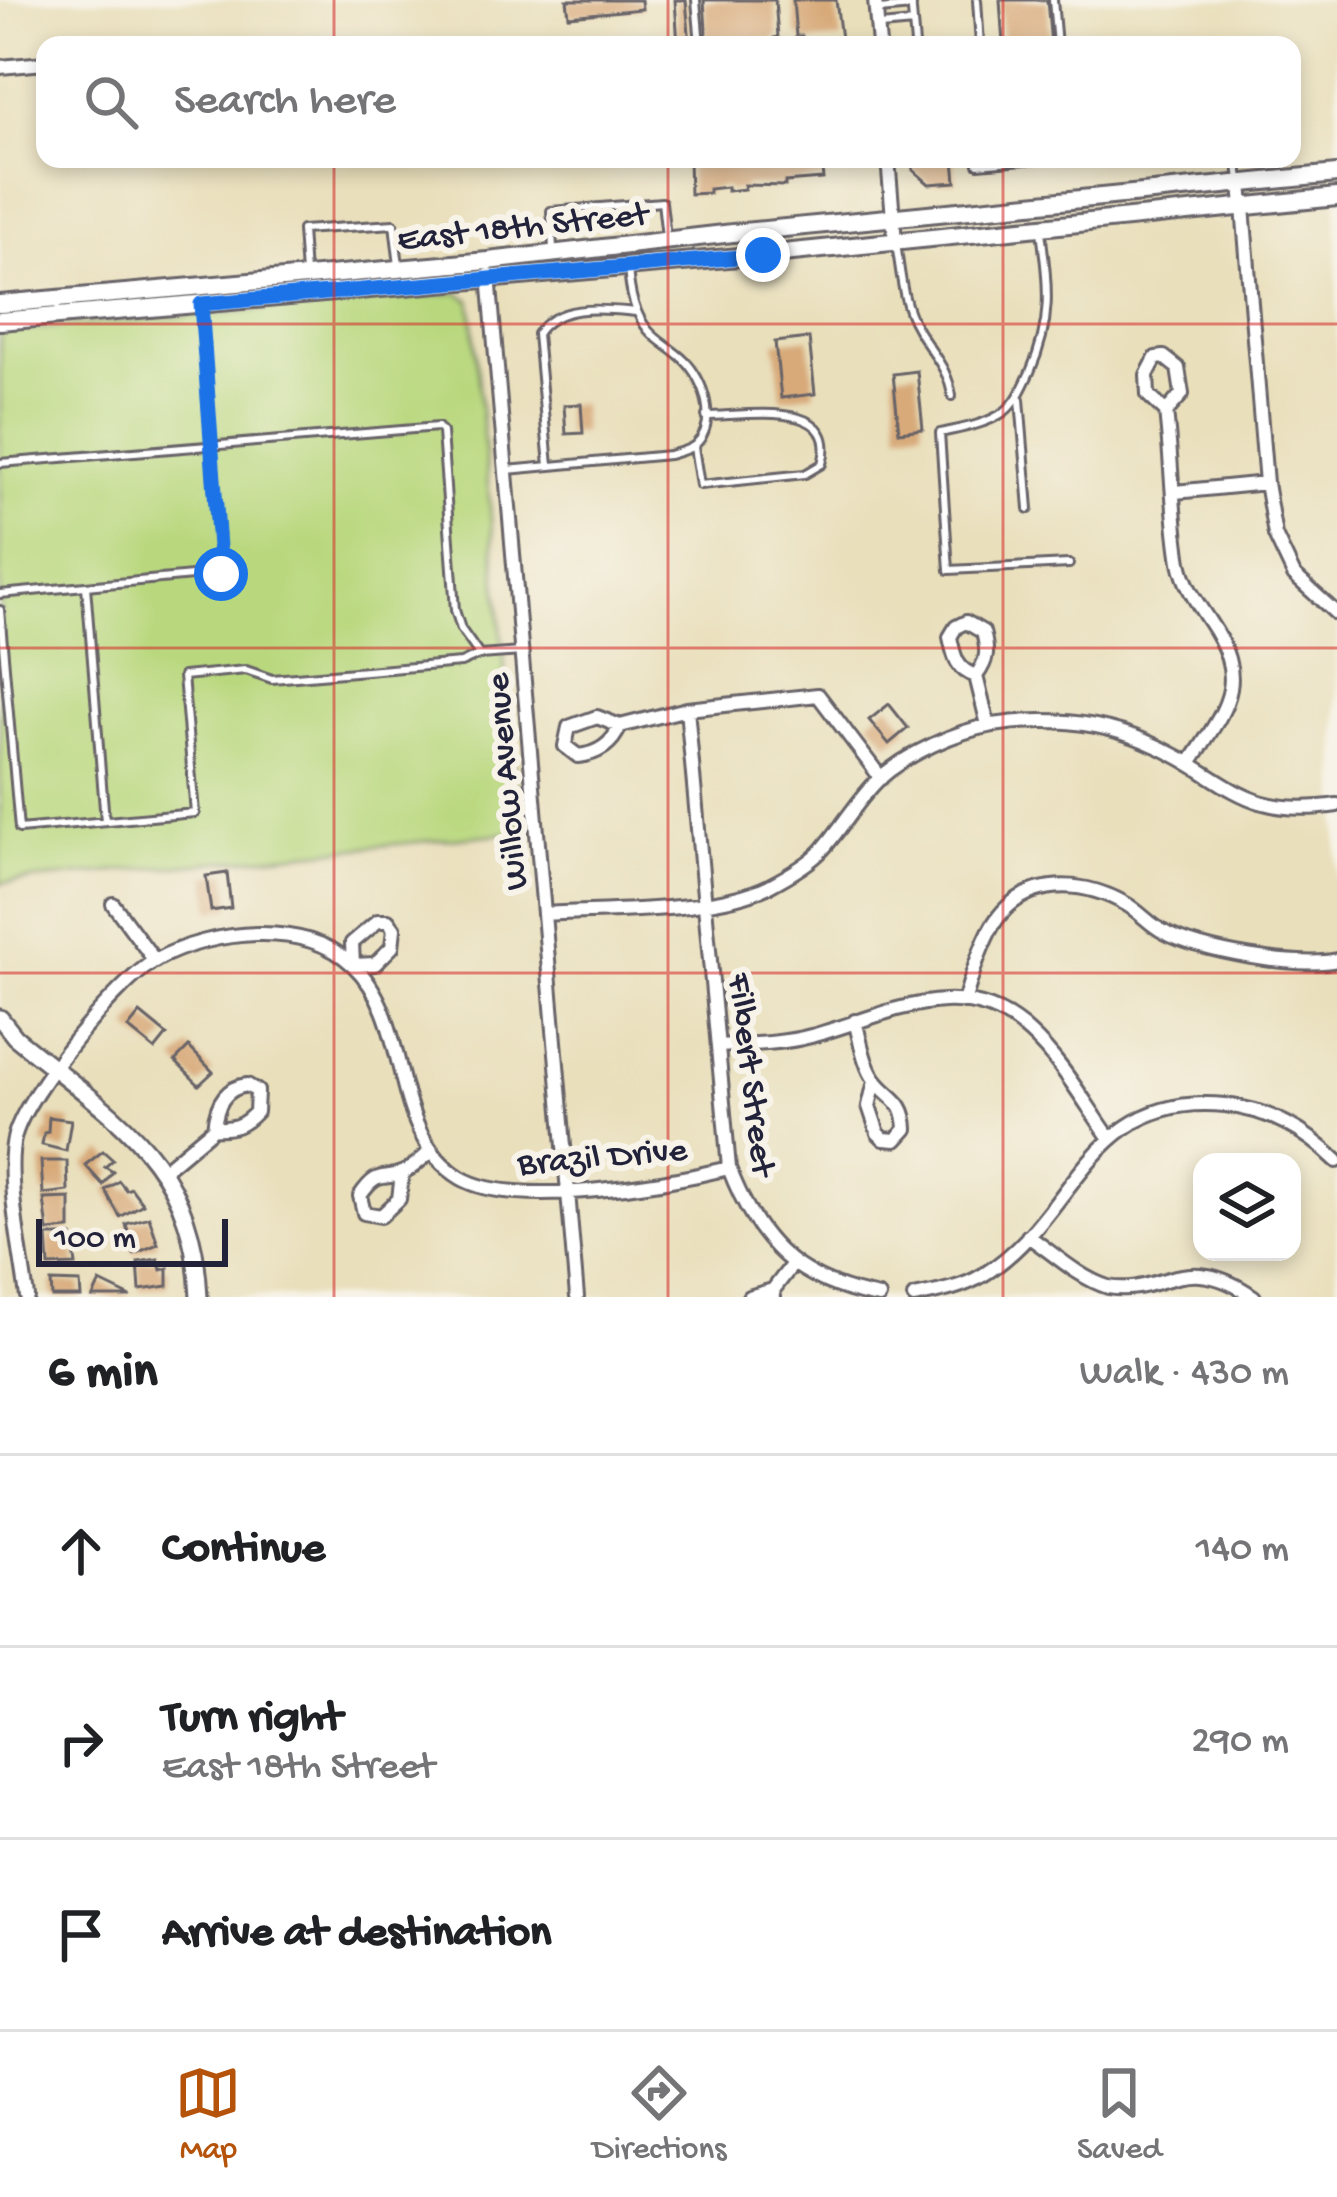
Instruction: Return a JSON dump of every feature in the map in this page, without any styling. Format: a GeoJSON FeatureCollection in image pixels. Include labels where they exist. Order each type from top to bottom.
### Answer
{"type":"FeatureCollection","features":[{"type":"Feature","properties":{"kind":"main road","name":"East 18th Street"},"geometry":{"type":"LineString","coordinates":[[0,321],[201,304],[489,270],[553,254],[666,240],[1337,174]]}},
{"type":"Feature","properties":{"kind":"main road","name":"East 18th Street"},"geometry":{"type":"LineString","coordinates":[[0,304],[399,269],[628,267],[1337,197]]}},
{"type":"Feature","properties":{"kind":"street"},"geometry":{"type":"LineString","coordinates":[[875,5],[878,36]]}},
{"type":"Feature","properties":{"kind":"street"},"geometry":{"type":"LineString","coordinates":[[0,67],[36,64]]}},
{"type":"Feature","properties":{"kind":"street"},"geometry":{"type":"LineString","coordinates":[[889,168],[895,241]]}},
{"type":"Feature","properties":{"kind":"street"},"geometry":{"type":"LineString","coordinates":[[1240,183],[1265,483],[1275,536],[1294,575],[1337,614]]}},
{"type":"Feature","properties":{"kind":"street","name":"Willow Avenue"},"geometry":{"type":"LineString","coordinates":[[489,270],[577,1297]]}},
{"type":"Feature","properties":{"kind":"street"},"geometry":{"type":"LineString","coordinates":[[1166,412],[1180,566],[1224,644],[1233,676],[1228,705],[1190,763]]}},
{"type":"Feature","properties":{"kind":"street"},"geometry":{"type":"LineString","coordinates":[[1175,493],[1265,483]]}},
{"type":"Feature","properties":{"kind":"street"},"geometry":{"type":"LineString","coordinates":[[976,676],[988,725]]}},
{"type":"Feature","properties":{"kind":"street"},"geometry":{"type":"LineString","coordinates":[[620,726],[687,709],[818,695],[881,778]]}},
{"type":"Feature","properties":{"kind":"street","name":"Filbert Street"},"geometry":{"type":"LineString","coordinates":[[687,709],[729,1168],[759,1230],[792,1265],[826,1283],[879,1297]]}},
{"type":"Feature","properties":{"kind":"street"},"geometry":{"type":"LineString","coordinates":[[544,914],[705,903],[766,888],[819,854],[881,778],[935,745],[988,725],[1078,722],[1143,740],[1190,763],[1243,799],[1299,811],[1337,805]]}},
{"type":"Feature","properties":{"kind":"street"},"geometry":{"type":"LineString","coordinates":[[964,1002],[991,928],[1009,905],[1046,886],[1084,886],[1127,905],[1163,932],[1199,945],[1298,963],[1337,960]]}},
{"type":"Feature","properties":{"kind":"street"},"geometry":{"type":"LineString","coordinates":[[112,904],[154,961]]}},
{"type":"Feature","properties":{"kind":"street"},"geometry":{"type":"LineString","coordinates":[[27,1297],[13,1139],[23,1113],[125,985],[154,961],[193,946],[285,935],[326,945],[353,965],[374,991],[413,1118],[430,1152],[402,1174]]}},
{"type":"Feature","properties":{"kind":"street"},"geometry":{"type":"LineString","coordinates":[[719,1046],[809,1037],[916,1001],[964,1002],[1006,1016],[1027,1030],[1063,1071],[1108,1137]]}},
{"type":"Feature","properties":{"kind":"street"},"geometry":{"type":"LineString","coordinates":[[0,1018],[15,1037],[132,1134],[165,1169],[186,1216],[199,1297]]}},
{"type":"Feature","properties":{"kind":"street"},"geometry":{"type":"LineString","coordinates":[[855,1022],[875,1081],[896,1097],[906,1120],[906,1129],[896,1140],[884,1139],[870,1115],[875,1081]]}},
{"type":"Feature","properties":{"kind":"street"},"geometry":{"type":"LineString","coordinates":[[914,1297],[950,1290],[984,1274],[1028,1235],[1108,1137],[1140,1116],[1202,1103],[1240,1107],[1290,1122],[1337,1161]]}},
{"type":"Feature","properties":{"kind":"street"},"geometry":{"type":"LineString","coordinates":[[165,1169],[214,1129]]}},
{"type":"Feature","properties":{"kind":"street","name":"Brazil Drive"},"geometry":{"type":"LineString","coordinates":[[430,1152],[465,1180],[504,1192],[685,1179],[729,1168]]}},
{"type":"Feature","properties":{"kind":"street"},"geometry":{"type":"LineString","coordinates":[[1028,1235],[1087,1278],[1113,1289],[1190,1275],[1214,1276],[1254,1297]]}},
{"type":"Feature","properties":{"kind":"street"},"geometry":{"type":"LineString","coordinates":[[749,1297],[774,1293],[792,1265]]}},
{"type":"Feature","properties":{"kind":"lane"},"geometry":{"type":"LineString","coordinates":[[696,0],[699,36]]}},
{"type":"Feature","properties":{"kind":"lane"},"geometry":{"type":"LineString","coordinates":[[977,0],[979,36]]}},
{"type":"Feature","properties":{"kind":"lane"},"geometry":{"type":"LineString","coordinates":[[1053,0],[1056,36]]}},
{"type":"Feature","properties":{"kind":"lane"},"geometry":{"type":"LineString","coordinates":[[875,5],[911,4],[914,36]]}},
{"type":"Feature","properties":{"kind":"lane"},"geometry":{"type":"LineString","coordinates":[[877,26],[913,23]]}},
{"type":"Feature","properties":{"kind":"lane"},"geometry":{"type":"LineString","coordinates":[[1238,168],[1240,183]]}},
{"type":"Feature","properties":{"kind":"lane"},"geometry":{"type":"LineString","coordinates":[[553,254],[551,211],[662,202],[666,240]]}},
{"type":"Feature","properties":{"kind":"lane"},"geometry":{"type":"LineString","coordinates":[[306,277],[302,230],[394,224],[399,269]]}},
{"type":"Feature","properties":{"kind":"lane"},"geometry":{"type":"LineString","coordinates":[[1041,227],[1049,311],[1039,351],[1020,395],[985,423],[940,433],[949,570],[1070,564]]}},
{"type":"Feature","properties":{"kind":"lane"},"geometry":{"type":"LineString","coordinates":[[895,241],[904,300],[949,375],[952,396]]}},
{"type":"Feature","properties":{"kind":"lane"},"geometry":{"type":"LineString","coordinates":[[506,470],[669,455],[694,446],[705,428],[707,404],[699,379],[648,331],[636,312],[628,267]]}},
{"type":"Feature","properties":{"kind":"lane"},"geometry":{"type":"LineString","coordinates":[[201,304],[221,574]]}},
{"type":"Feature","properties":{"kind":"lane"},"geometry":{"type":"LineString","coordinates":[[549,466],[540,328],[584,310],[636,312]]}},
{"type":"Feature","properties":{"kind":"lane"},"geometry":{"type":"LineString","coordinates":[[1020,395],[1029,509]]}},
{"type":"Feature","properties":{"kind":"lane"},"geometry":{"type":"LineString","coordinates":[[694,446],[700,485],[805,475],[822,464],[827,447],[822,429],[813,421],[789,416],[706,416]]}},
{"type":"Feature","properties":{"kind":"lane"},"geometry":{"type":"LineString","coordinates":[[0,463],[438,427],[457,621],[479,655]]}},
{"type":"Feature","properties":{"kind":"lane"},"geometry":{"type":"LineString","coordinates":[[0,594],[236,572]]}},
{"type":"Feature","properties":{"kind":"lane"},"geometry":{"type":"LineString","coordinates":[[86,586],[105,821]]}},
{"type":"Feature","properties":{"kind":"lane"},"geometry":{"type":"LineString","coordinates":[[0,610],[19,829],[195,813],[183,676],[246,670],[272,680],[461,663],[479,655],[522,652]]}},
{"type":"Feature","properties":{"kind":"green space"},"geometry":{"type":"Polygon","coordinates":[[[458,293],[471,301],[520,832],[0,883],[0,332],[458,293]]]}},
{"type":"Feature","properties":{"kind":"building"},"geometry":{"type":"Polygon","coordinates":[[[567,0],[641,0],[642,9],[569,16],[567,0]]]}},
{"type":"Feature","properties":{"kind":"building"},"geometry":{"type":"Polygon","coordinates":[[[675,0],[686,0],[689,36],[677,36],[675,0]]]}},
{"type":"Feature","properties":{"kind":"building"},"geometry":{"type":"Polygon","coordinates":[[[704,0],[775,0],[778,36],[706,36],[704,0]]]}},
{"type":"Feature","properties":{"kind":"building"},"geometry":{"type":"Polygon","coordinates":[[[793,0],[836,0],[841,36],[796,36],[793,0]]]}},
{"type":"Feature","properties":{"kind":"building"},"geometry":{"type":"Polygon","coordinates":[[[1000,0],[1047,0],[1050,36],[1002,36],[1000,0]]]}},
{"type":"Feature","properties":{"kind":"building"},"geometry":{"type":"Polygon","coordinates":[[[689,168],[822,168],[823,179],[690,194],[689,168]]]}},
{"type":"Feature","properties":{"kind":"building"},"geometry":{"type":"Polygon","coordinates":[[[955,168],[956,182],[929,184],[913,170],[955,168]]]}},
{"type":"Feature","properties":{"kind":"building"},"geometry":{"type":"Polygon","coordinates":[[[809,338],[815,394],[781,398],[775,342],[809,338]]]}},
{"type":"Feature","properties":{"kind":"building"},"geometry":{"type":"Polygon","coordinates":[[[917,371],[923,429],[899,432],[893,374],[917,371]]]}},
{"type":"Feature","properties":{"kind":"building"},"geometry":{"type":"Polygon","coordinates":[[[581,404],[583,433],[566,434],[564,405],[581,404]]]}},
{"type":"Feature","properties":{"kind":"building"},"geometry":{"type":"Polygon","coordinates":[[[889,704],[908,728],[889,744],[869,720],[889,704]]]}},
{"type":"Feature","properties":{"kind":"building"},"geometry":{"type":"Polygon","coordinates":[[[227,873],[231,908],[211,911],[206,876],[227,873]]]}},
{"type":"Feature","properties":{"kind":"building"},"geometry":{"type":"Polygon","coordinates":[[[140,1013],[167,1035],[155,1050],[128,1028],[140,1013]]]}},
{"type":"Feature","properties":{"kind":"building"},"geometry":{"type":"Polygon","coordinates":[[[189,1047],[213,1072],[199,1085],[175,1061],[189,1047]]]}},
{"type":"Feature","properties":{"kind":"building"},"geometry":{"type":"Polygon","coordinates":[[[49,1117],[71,1120],[66,1151],[42,1145],[49,1117]]]}},
{"type":"Feature","properties":{"kind":"building"},"geometry":{"type":"Polygon","coordinates":[[[103,1151],[113,1160],[105,1167],[113,1172],[103,1185],[85,1165],[103,1151]]]}},
{"type":"Feature","properties":{"kind":"building"},"geometry":{"type":"Polygon","coordinates":[[[41,1161],[67,1161],[68,1191],[43,1194],[41,1161]]]}},
{"type":"Feature","properties":{"kind":"building"},"geometry":{"type":"Polygon","coordinates":[[[119,1181],[143,1204],[120,1217],[105,1190],[119,1181]]]}},
{"type":"Feature","properties":{"kind":"building"},"geometry":{"type":"Polygon","coordinates":[[[70,1198],[70,1229],[48,1231],[44,1199],[70,1198]]]}},
{"type":"Feature","properties":{"kind":"building"},"geometry":{"type":"Polygon","coordinates":[[[149,1217],[158,1244],[134,1254],[126,1224],[149,1217]]]}},
{"type":"Feature","properties":{"kind":"building"},"geometry":{"type":"Polygon","coordinates":[[[47,1236],[72,1236],[76,1265],[49,1266],[47,1236]]]}},
{"type":"Feature","properties":{"kind":"building"},"geometry":{"type":"Polygon","coordinates":[[[158,1259],[161,1270],[168,1268],[168,1286],[140,1290],[138,1262],[158,1259]]]}},
{"type":"Feature","properties":{"kind":"building"},"geometry":{"type":"Polygon","coordinates":[[[51,1282],[80,1283],[81,1297],[52,1297],[51,1282]]]}},
{"type":"Feature","properties":{"kind":"building"},"geometry":{"type":"Polygon","coordinates":[[[100,1282],[131,1297],[93,1297],[100,1282]]]}},
{"type":"Feature","properties":{"kind":"route"},"geometry":{"type":"LineString","coordinates":[[221,574],[201,304],[763,255]]}}]}
